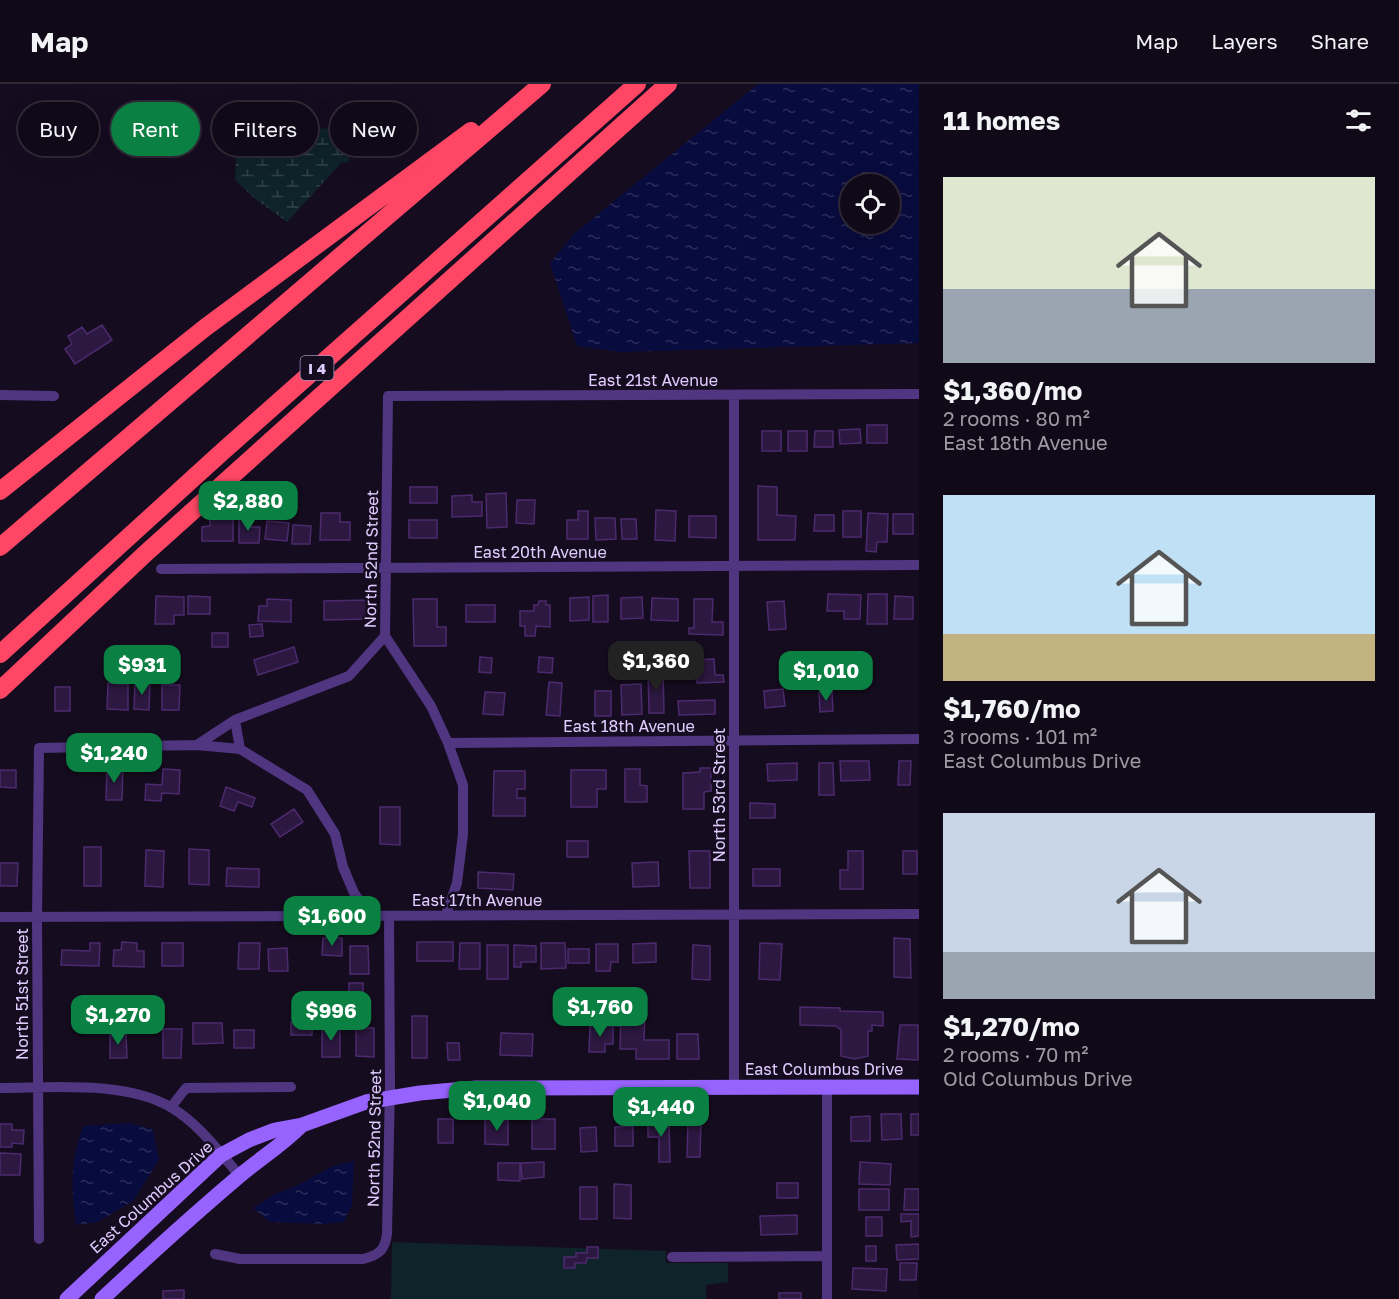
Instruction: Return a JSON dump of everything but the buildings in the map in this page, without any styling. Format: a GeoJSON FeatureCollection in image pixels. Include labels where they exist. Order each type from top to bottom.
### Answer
{"type":"FeatureCollection","features":[{"type":"Feature","properties":{"kind":"highway"},"geometry":{"type":"LineString","coordinates":[[0,491],[206,327],[535,84]]}},
{"type":"Feature","properties":{"kind":"highway"},"geometry":{"type":"LineString","coordinates":[[0,547],[542,84]]}},
{"type":"Feature","properties":{"kind":"highway","name":"I 4"},"geometry":{"type":"LineString","coordinates":[[0,654],[222,452],[637,84]]}},
{"type":"Feature","properties":{"kind":"highway"},"geometry":{"type":"LineString","coordinates":[[0,690],[146,553],[668,84]]}},
{"type":"Feature","properties":{"kind":"main road","name":"East Columbus Drive"},"geometry":{"type":"LineString","coordinates":[[67,1299],[221,1155],[249,1140],[275,1130],[302,1125],[342,1110],[389,1097],[476,1088],[919,1087]]}},
{"type":"Feature","properties":{"kind":"main road","name":"East Columbus Drive"},"geometry":{"type":"LineString","coordinates":[[102,1299],[175,1231],[240,1176],[278,1148],[302,1125]]}},
{"type":"Feature","properties":{"kind":"street","name":"East 21st Avenue"},"geometry":{"type":"LineString","coordinates":[[388,396],[919,394]]}},
{"type":"Feature","properties":{"kind":"street"},"geometry":{"type":"LineString","coordinates":[[0,395],[54,396]]}},
{"type":"Feature","properties":{"kind":"street","name":"North 53rd Street"},"geometry":{"type":"LineString","coordinates":[[734,395],[734,1087]]}},
{"type":"Feature","properties":{"kind":"street","name":"North 52nd Street"},"geometry":{"type":"LineString","coordinates":[[388,396],[385,636],[431,706],[448,743],[463,785],[463,834],[457,883],[446,915]]}},
{"type":"Feature","properties":{"kind":"street","name":"East 20th Avenue"},"geometry":{"type":"LineString","coordinates":[[161,569],[919,565]]}},
{"type":"Feature","properties":{"kind":"street"},"geometry":{"type":"LineString","coordinates":[[197,745],[235,720],[349,676],[385,636]]}},
{"type":"Feature","properties":{"kind":"street"},"geometry":{"type":"LineString","coordinates":[[235,720],[240,749]]}},
{"type":"Feature","properties":{"kind":"street","name":"East 18th Avenue"},"geometry":{"type":"LineString","coordinates":[[448,743],[919,739]]}},
{"type":"Feature","properties":{"kind":"street"},"geometry":{"type":"LineString","coordinates":[[197,745],[240,749],[307,790],[335,834],[343,867],[354,893],[371,916]]}},
{"type":"Feature","properties":{"kind":"street","name":"North 51st Street"},"geometry":{"type":"LineString","coordinates":[[39,1239],[37,917],[39,748],[197,745]]}},
{"type":"Feature","properties":{"kind":"street","name":"East 17th Avenue"},"geometry":{"type":"LineString","coordinates":[[0,917],[919,914]]}},
{"type":"Feature","properties":{"kind":"street","name":"North 52nd Street"},"geometry":{"type":"LineString","coordinates":[[215,1254],[240,1259],[363,1259],[374,1257],[385,1246],[389,1097],[389,916]]}},
{"type":"Feature","properties":{"kind":"street"},"geometry":{"type":"LineString","coordinates":[[171,1107],[186,1088],[291,1087]]}},
{"type":"Feature","properties":{"kind":"street"},"geometry":{"type":"LineString","coordinates":[[827,1087],[827,1299]]}},
{"type":"Feature","properties":{"kind":"street"},"geometry":{"type":"LineString","coordinates":[[0,1088],[111,1089],[135,1094],[171,1107],[195,1125],[240,1176]]}},
{"type":"Feature","properties":{"kind":"street"},"geometry":{"type":"LineString","coordinates":[[672,1257],[827,1256]]}},
{"type":"Feature","properties":{"kind":"green space"},"geometry":{"type":"Polygon","coordinates":[[[318,128],[330,129],[330,156],[349,156],[349,162],[341,163],[287,222],[254,198],[235,180],[236,156],[318,156],[318,128]]]}},
{"type":"Feature","properties":{"kind":"green space"},"geometry":{"type":"Polygon","coordinates":[[[392,1242],[666,1251],[666,1263],[728,1263],[728,1282],[706,1285],[706,1299],[391,1299],[392,1242]]]}},
{"type":"Feature","properties":{"kind":"water"},"geometry":{"type":"Polygon","coordinates":[[[758,84],[919,84],[919,343],[621,352],[577,346],[550,263],[575,233],[758,84]]]}},
{"type":"Feature","properties":{"kind":"water"},"geometry":{"type":"Polygon","coordinates":[[[128,1123],[153,1129],[159,1160],[133,1201],[98,1222],[76,1225],[73,1176],[83,1126],[128,1123]]]}},
{"type":"Feature","properties":{"kind":"water"},"geometry":{"type":"Polygon","coordinates":[[[354,1161],[352,1205],[344,1222],[323,1224],[270,1222],[253,1208],[273,1195],[300,1184],[333,1166],[354,1161]]]}}]}
